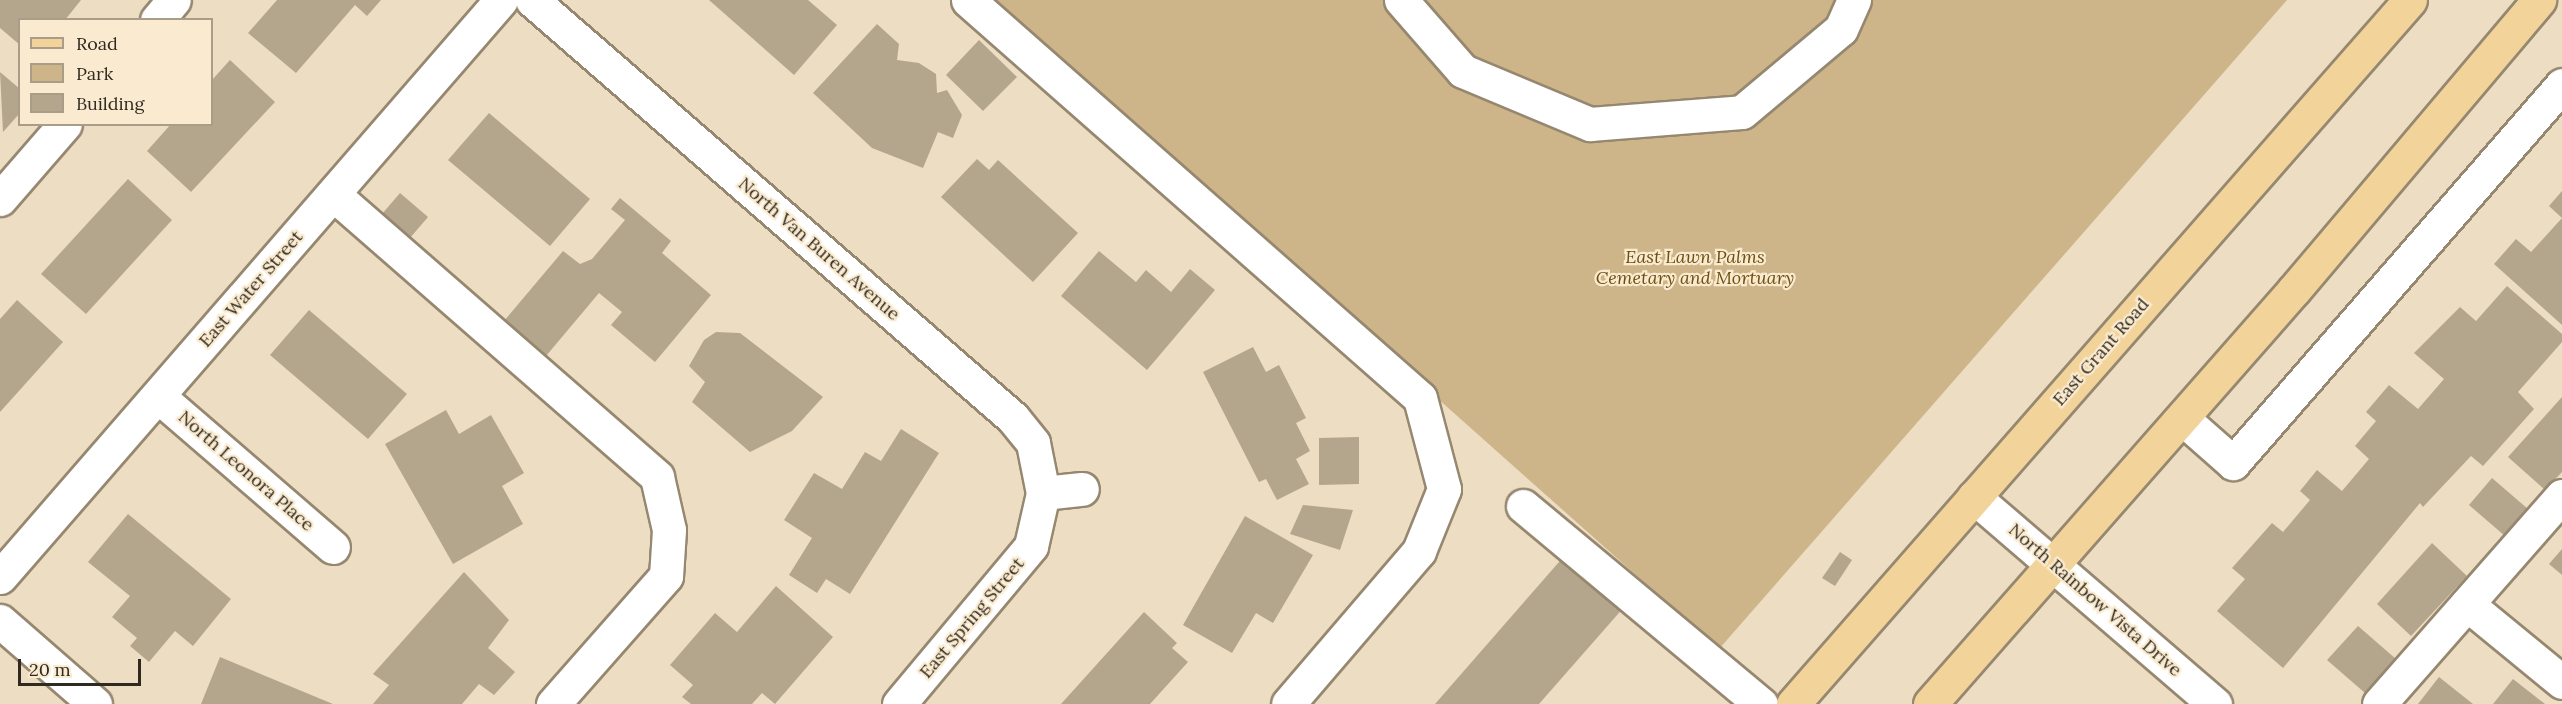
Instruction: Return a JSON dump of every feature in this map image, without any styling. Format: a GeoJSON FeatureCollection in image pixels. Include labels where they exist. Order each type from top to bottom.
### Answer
{"type":"FeatureCollection","features":[{"type":"Feature","properties":{"kind":"main road","name":"East Grant Road"},"geometry":{"type":"LineString","coordinates":[[1793,704],[2410,0]]}},
{"type":"Feature","properties":{"kind":"main road"},"geometry":{"type":"LineString","coordinates":[[1936,702],[2539,0]]}},
{"type":"Feature","properties":{"kind":"street"},"geometry":{"type":"LineString","coordinates":[[159,18],[174,0]]}},
{"type":"Feature","properties":{"kind":"street","name":"East Water Street"},"geometry":{"type":"LineString","coordinates":[[0,577],[501,0]]}},
{"type":"Feature","properties":{"kind":"street","name":"North Van Buren Avenue"},"geometry":{"type":"LineString","coordinates":[[532,0],[1014,418],[1033,443],[1043,493]]}},
{"type":"Feature","properties":{"kind":"street"},"geometry":{"type":"LineString","coordinates":[[968,0],[1420,398],[1444,489],[1419,551],[1288,704]]}},
{"type":"Feature","properties":{"kind":"street"},"geometry":{"type":"LineString","coordinates":[[1401,0],[1463,71],[1590,123],[1742,112],[1841,29],[1854,0]]}},
{"type":"Feature","properties":{"kind":"street"},"geometry":{"type":"LineString","coordinates":[[2182,418],[2233,463],[2562,85]]}},
{"type":"Feature","properties":{"kind":"street"},"geometry":{"type":"LineString","coordinates":[[0,199],[63,126]]}},
{"type":"Feature","properties":{"kind":"street"},"geometry":{"type":"LineString","coordinates":[[333,194],[657,477],[669,530],[666,576],[553,704]]}},
{"type":"Feature","properties":{"kind":"street","name":"North Leonora Place"},"geometry":{"type":"LineString","coordinates":[[158,396],[333,547]]}},
{"type":"Feature","properties":{"kind":"street"},"geometry":{"type":"LineString","coordinates":[[1043,493],[1082,489]]}},
{"type":"Feature","properties":{"kind":"street","name":"East Spring Street"},"geometry":{"type":"LineString","coordinates":[[899,704],[1031,546],[1043,493]]}},
{"type":"Feature","properties":{"kind":"street"},"geometry":{"type":"LineString","coordinates":[[2379,704],[2562,496]]}},
{"type":"Feature","properties":{"kind":"street","name":"North Rainbow Vista Drive"},"geometry":{"type":"LineString","coordinates":[[1974,497],[2215,704]]}},
{"type":"Feature","properties":{"kind":"street"},"geometry":{"type":"LineString","coordinates":[[1523,506],[1761,704]]}},
{"type":"Feature","properties":{"kind":"street"},"geometry":{"type":"LineString","coordinates":[[2467,604],[2562,682]]}},
{"type":"Feature","properties":{"kind":"street"},"geometry":{"type":"LineString","coordinates":[[0,621],[95,704]]}},
{"type":"Feature","properties":{"kind":"green space","name":"East Lawn Palms Cemetary and Mortuary"},"geometry":{"type":"Polygon","coordinates":[[[990,0],[2287,0],[1719,649],[990,0]]]}},
{"type":"Feature","properties":{"kind":"building"},"geometry":{"type":"Polygon","coordinates":[[[0,0],[81,0],[67,18],[18,18],[18,43],[0,28],[0,0]]]}},
{"type":"Feature","properties":{"kind":"building"},"geometry":{"type":"Polygon","coordinates":[[[277,0],[381,0],[367,16],[355,5],[296,73],[248,33],[277,0]]]}},
{"type":"Feature","properties":{"kind":"building"},"geometry":{"type":"Polygon","coordinates":[[[709,0],[808,0],[837,25],[794,75],[709,0]]]}},
{"type":"Feature","properties":{"kind":"building"},"geometry":{"type":"Polygon","coordinates":[[[877,24],[899,44],[897,60],[919,63],[936,74],[937,93],[947,90],[962,115],[953,138],[938,132],[923,168],[872,148],[813,93],[877,24]]]}},
{"type":"Feature","properties":{"kind":"building"},"geometry":{"type":"Polygon","coordinates":[[[979,40],[1017,77],[983,111],[946,75],[979,40]]]}},
{"type":"Feature","properties":{"kind":"building"},"geometry":{"type":"Polygon","coordinates":[[[230,60],[275,102],[191,192],[147,151],[169,126],[213,126],[213,79],[230,60]]]}},
{"type":"Feature","properties":{"kind":"building"},"geometry":{"type":"Polygon","coordinates":[[[0,72],[18,87],[18,115],[3,132],[0,72]]]}},
{"type":"Feature","properties":{"kind":"building"},"geometry":{"type":"Polygon","coordinates":[[[489,113],[590,199],[550,246],[448,160],[489,113]]]}},
{"type":"Feature","properties":{"kind":"building"},"geometry":{"type":"Polygon","coordinates":[[[977,159],[989,170],[998,160],[1078,233],[1033,282],[941,197],[977,159]]]}},
{"type":"Feature","properties":{"kind":"building"},"geometry":{"type":"Polygon","coordinates":[[[128,179],[172,220],[86,314],[41,274],[128,179]]]}},
{"type":"Feature","properties":{"kind":"building"},"geometry":{"type":"Polygon","coordinates":[[[2562,191],[2562,218],[2549,206],[2562,191]]]}},
{"type":"Feature","properties":{"kind":"building"},"geometry":{"type":"Polygon","coordinates":[[[400,193],[428,217],[410,238],[382,214],[400,193]]]}},
{"type":"Feature","properties":{"kind":"building"},"geometry":{"type":"Polygon","coordinates":[[[620,198],[671,241],[662,253],[711,295],[655,362],[611,325],[622,312],[599,293],[546,356],[504,321],[563,251],[580,264],[592,259],[625,220],[611,209],[620,198]]]}},
{"type":"Feature","properties":{"kind":"building"},"geometry":{"type":"Polygon","coordinates":[[[2562,218],[2562,325],[2494,264],[2516,239],[2531,252],[2562,218]]]}},
{"type":"Feature","properties":{"kind":"building"},"geometry":{"type":"Polygon","coordinates":[[[1099,251],[1136,282],[1146,270],[1171,292],[1190,269],[1215,290],[1147,370],[1061,296],[1099,251]]]}},
{"type":"Feature","properties":{"kind":"building"},"geometry":{"type":"Polygon","coordinates":[[[2507,286],[2562,334],[2562,342],[2518,392],[2534,409],[2483,466],[2471,456],[2423,507],[2420,503],[2283,668],[2217,611],[2245,579],[2232,568],[2272,523],[2283,532],[2310,500],[2300,491],[2317,470],[2342,491],[2369,459],[2355,446],[2376,421],[2366,412],[2389,385],[2418,409],[2444,379],[2414,353],[2460,307],[2476,321],[2507,286]]]}},
{"type":"Feature","properties":{"kind":"building"},"geometry":{"type":"Polygon","coordinates":[[[17,300],[63,342],[0,412],[0,319],[17,300]]]}},
{"type":"Feature","properties":{"kind":"building"},"geometry":{"type":"Polygon","coordinates":[[[309,310],[407,394],[368,439],[270,355],[309,310]]]}},
{"type":"Feature","properties":{"kind":"building"},"geometry":{"type":"Polygon","coordinates":[[[716,332],[740,333],[823,397],[792,431],[750,452],[692,402],[705,382],[689,366],[704,340],[716,332]]]}},
{"type":"Feature","properties":{"kind":"building"},"geometry":{"type":"Polygon","coordinates":[[[1253,347],[1266,372],[1279,365],[1306,418],[1296,423],[1310,451],[1296,459],[1309,484],[1277,500],[1266,479],[1259,482],[1203,372],[1253,347]]]}},
{"type":"Feature","properties":{"kind":"building"},"geometry":{"type":"Polygon","coordinates":[[[2562,397],[2562,472],[2545,490],[2508,457],[2562,397]]]}},
{"type":"Feature","properties":{"kind":"building"},"geometry":{"type":"Polygon","coordinates":[[[446,410],[459,434],[491,415],[524,473],[502,486],[523,524],[453,564],[385,444],[446,410]]]}},
{"type":"Feature","properties":{"kind":"building"},"geometry":{"type":"Polygon","coordinates":[[[901,429],[939,453],[850,594],[826,579],[817,593],[789,575],[812,538],[784,520],[814,473],[842,489],[865,452],[881,461],[901,429]]]}},
{"type":"Feature","properties":{"kind":"building"},"geometry":{"type":"Polygon","coordinates":[[[1359,437],[1359,484],[1319,485],[1319,438],[1359,437]]]}},
{"type":"Feature","properties":{"kind":"building"},"geometry":{"type":"Polygon","coordinates":[[[2492,478],[2528,509],[2505,536],[2469,505],[2492,478]]]}},
{"type":"Feature","properties":{"kind":"building"},"geometry":{"type":"Polygon","coordinates":[[[1303,505],[1353,510],[1340,550],[1290,534],[1303,505]]]}},
{"type":"Feature","properties":{"kind":"building"},"geometry":{"type":"Polygon","coordinates":[[[128,514],[231,599],[193,646],[175,631],[149,662],[130,646],[137,638],[112,617],[130,596],[88,562],[128,514]]]}},
{"type":"Feature","properties":{"kind":"building"},"geometry":{"type":"Polygon","coordinates":[[[1245,516],[1313,555],[1273,623],[1256,613],[1232,653],[1183,625],[1245,516]]]}},
{"type":"Feature","properties":{"kind":"building"},"geometry":{"type":"Polygon","coordinates":[[[2432,543],[2467,576],[2411,636],[2377,604],[2432,543]]]}},
{"type":"Feature","properties":{"kind":"building"},"geometry":{"type":"Polygon","coordinates":[[[2562,549],[2562,575],[2549,564],[2562,549]]]}},
{"type":"Feature","properties":{"kind":"building"},"geometry":{"type":"Polygon","coordinates":[[[1840,552],[1852,560],[1835,586],[1822,578],[1840,552]]]}},
{"type":"Feature","properties":{"kind":"building"},"geometry":{"type":"Polygon","coordinates":[[[1566,554],[1625,606],[1539,704],[1435,704],[1566,554]]]}},
{"type":"Feature","properties":{"kind":"building"},"geometry":{"type":"Polygon","coordinates":[[[464,572],[509,620],[488,648],[515,672],[494,695],[479,684],[462,704],[373,704],[389,685],[373,674],[464,572]]]}},
{"type":"Feature","properties":{"kind":"building"},"geometry":{"type":"Polygon","coordinates":[[[776,586],[833,637],[775,704],[762,693],[752,704],[691,704],[682,697],[693,685],[670,665],[715,613],[737,632],[776,586]]]}},
{"type":"Feature","properties":{"kind":"building"},"geometry":{"type":"Polygon","coordinates":[[[1144,612],[1177,643],[1172,648],[1188,662],[1150,704],[1061,704],[1144,612]]]}},
{"type":"Feature","properties":{"kind":"building"},"geometry":{"type":"Polygon","coordinates":[[[2358,626],[2396,659],[2365,693],[2327,660],[2358,626]]]}},
{"type":"Feature","properties":{"kind":"building"},"geometry":{"type":"Polygon","coordinates":[[[220,657],[333,704],[201,704],[220,657]]]}},
{"type":"Feature","properties":{"kind":"building"},"geometry":{"type":"Polygon","coordinates":[[[2439,677],[2473,704],[2418,704],[2439,677]]]}},
{"type":"Feature","properties":{"kind":"building"},"geometry":{"type":"Polygon","coordinates":[[[2513,679],[2545,704],[2493,704],[2513,679]]]}}]}
